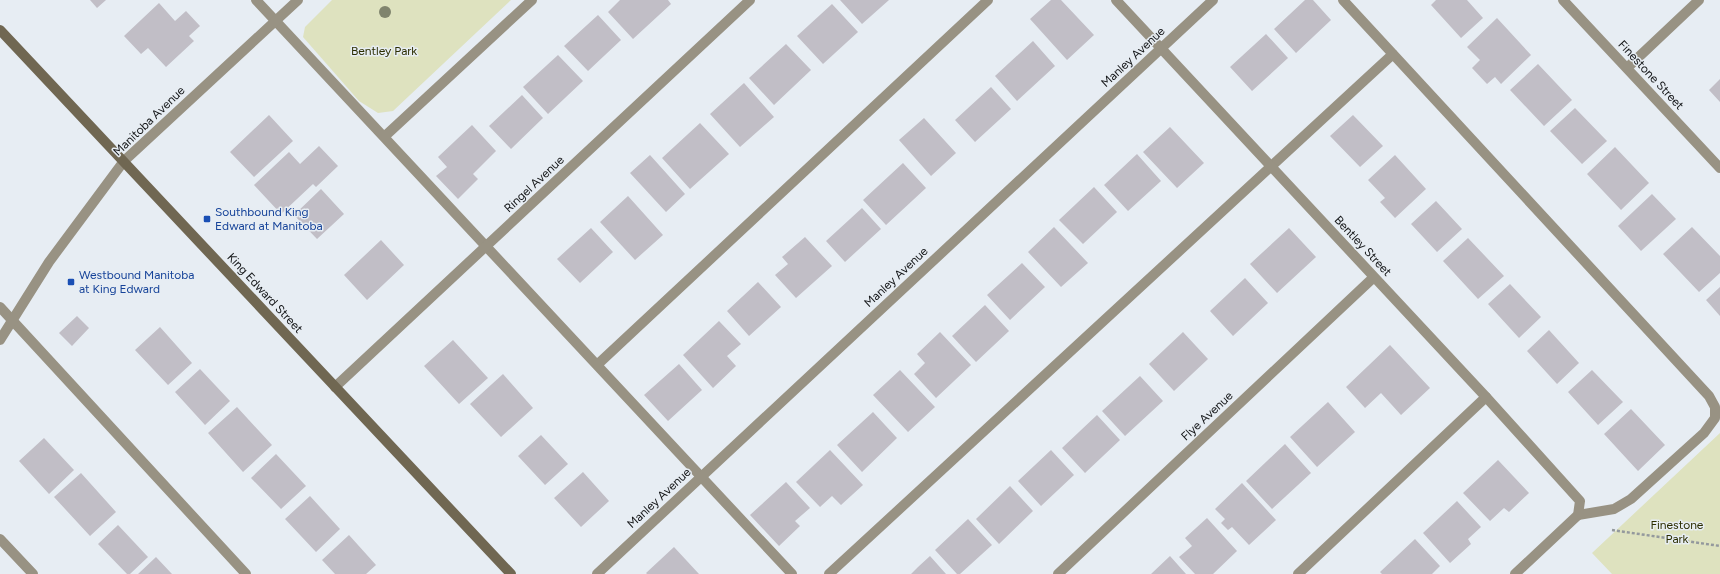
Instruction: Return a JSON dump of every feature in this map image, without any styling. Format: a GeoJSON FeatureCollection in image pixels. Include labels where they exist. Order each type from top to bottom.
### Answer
{"type":"FeatureCollection","features":[{"type":"Feature","properties":{"kind":"street"},"geometry":{"type":"LineString","coordinates":[[256,0],[792,574]]}},
{"type":"Feature","properties":{"kind":"street","name":"Manitoba Avenue"},"geometry":{"type":"LineString","coordinates":[[0,340],[49,262],[124,161],[298,0]]}},
{"type":"Feature","properties":{"kind":"street"},"geometry":{"type":"LineString","coordinates":[[384,137],[532,0]]}},
{"type":"Feature","properties":{"kind":"street","name":"Ringel Avenue"},"geometry":{"type":"LineString","coordinates":[[335,387],[750,0]]}},
{"type":"Feature","properties":{"kind":"street"},"geometry":{"type":"LineString","coordinates":[[596,365],[988,0]]}},
{"type":"Feature","properties":{"kind":"street","name":"Bentley Street"},"geometry":{"type":"LineString","coordinates":[[1116,0],[1486,397],[1580,501],[1578,515]]}},
{"type":"Feature","properties":{"kind":"street","name":"Manley Avenue"},"geometry":{"type":"LineString","coordinates":[[597,574],[1213,0]]}},
{"type":"Feature","properties":{"kind":"street"},"geometry":{"type":"LineString","coordinates":[[1343,0],[1709,396],[1715,407],[1715,418],[1704,433],[1631,499],[1614,508],[1578,515],[1515,574]]}},
{"type":"Feature","properties":{"kind":"street","name":"Finestone Street"},"geometry":{"type":"LineString","coordinates":[[1563,0],[1720,168]]}},
{"type":"Feature","properties":{"kind":"street"},"geometry":{"type":"LineString","coordinates":[[1627,68],[1699,0]]}},
{"type":"Feature","properties":{"kind":"street","name":"King Edward Street"},"geometry":{"type":"LineString","coordinates":[[0,30],[511,574]]}},
{"type":"Feature","properties":{"kind":"street"},"geometry":{"type":"LineString","coordinates":[[829,574],[1393,54]]}},
{"type":"Feature","properties":{"kind":"street","name":"Flye Avenue"},"geometry":{"type":"LineString","coordinates":[[1058,574],[1374,277]]}},
{"type":"Feature","properties":{"kind":"street"},"geometry":{"type":"LineString","coordinates":[[0,307],[246,574]]}},
{"type":"Feature","properties":{"kind":"street"},"geometry":{"type":"LineString","coordinates":[[1298,574],[1486,397]]}},
{"type":"Feature","properties":{"kind":"street"},"geometry":{"type":"LineString","coordinates":[[0,539],[33,574]]}},
{"type":"Feature","properties":{"kind":"path"},"geometry":{"type":"LineString","coordinates":[[1611,529],[1720,546]]}},
{"type":"Feature","properties":{"kind":"green space","name":"Bentley Park"},"geometry":{"type":"Polygon","coordinates":[[[332,0],[511,0],[393,111],[378,113],[359,101],[303,37],[305,27],[332,0]]]}},
{"type":"Feature","properties":{"kind":"green space","name":"Finestone Park"},"geometry":{"type":"Polygon","coordinates":[[[1720,433],[1720,574],[1612,574],[1592,553],[1720,433]]]}},
{"type":"Feature","properties":{"kind":"building"},"geometry":{"type":"Polygon","coordinates":[[[90,0],[106,0],[97,8],[90,0]]]}},
{"type":"Feature","properties":{"kind":"building"},"geometry":{"type":"Polygon","coordinates":[[[620,0],[668,0],[671,4],[633,39],[608,12],[620,0]]]}},
{"type":"Feature","properties":{"kind":"building"},"geometry":{"type":"Polygon","coordinates":[[[840,0],[889,0],[862,24],[840,0]]]}},
{"type":"Feature","properties":{"kind":"building"},"geometry":{"type":"Polygon","coordinates":[[[1051,0],[1061,0],[1094,35],[1067,60],[1030,19],[1051,0]]]}},
{"type":"Feature","properties":{"kind":"building"},"geometry":{"type":"Polygon","coordinates":[[[1305,0],[1313,0],[1331,20],[1296,53],[1274,29],[1305,0]]]}},
{"type":"Feature","properties":{"kind":"building"},"geometry":{"type":"Polygon","coordinates":[[[1436,0],[1467,0],[1483,18],[1461,38],[1431,5],[1436,0]]]}},
{"type":"Feature","properties":{"kind":"building"},"geometry":{"type":"Polygon","coordinates":[[[159,3],[175,21],[186,11],[200,26],[189,36],[194,41],[166,67],[148,48],[141,54],[124,36],[159,3]]]}},
{"type":"Feature","properties":{"kind":"building"},"geometry":{"type":"Polygon","coordinates":[[[832,4],[858,32],[823,64],[797,36],[832,4]]]}},
{"type":"Feature","properties":{"kind":"building"},"geometry":{"type":"Polygon","coordinates":[[[598,15],[621,40],[588,71],[564,46],[598,15]]]}},
{"type":"Feature","properties":{"kind":"building"},"geometry":{"type":"Polygon","coordinates":[[[1497,18],[1531,55],[1501,84],[1495,77],[1487,84],[1472,68],[1480,60],[1467,47],[1497,18]]]}},
{"type":"Feature","properties":{"kind":"building"},"geometry":{"type":"Polygon","coordinates":[[[1266,34],[1288,58],[1252,91],[1230,67],[1266,34]]]}},
{"type":"Feature","properties":{"kind":"building"},"geometry":{"type":"Polygon","coordinates":[[[1033,41],[1055,66],[1017,101],[995,76],[1033,41]]]}},
{"type":"Feature","properties":{"kind":"building"},"geometry":{"type":"Polygon","coordinates":[[[786,44],[811,70],[774,105],[749,78],[786,44]]]}},
{"type":"Feature","properties":{"kind":"building"},"geometry":{"type":"Polygon","coordinates":[[[558,55],[583,81],[548,114],[523,87],[558,55]]]}},
{"type":"Feature","properties":{"kind":"building"},"geometry":{"type":"Polygon","coordinates":[[[1538,64],[1572,100],[1544,126],[1510,90],[1538,64]]]}},
{"type":"Feature","properties":{"kind":"building"},"geometry":{"type":"Polygon","coordinates":[[[1720,79],[1720,102],[1709,90],[1720,79]]]}},
{"type":"Feature","properties":{"kind":"building"},"geometry":{"type":"Polygon","coordinates":[[[744,83],[774,117],[740,147],[710,114],[744,83]]]}},
{"type":"Feature","properties":{"kind":"building"},"geometry":{"type":"Polygon","coordinates":[[[991,87],[1011,109],[975,142],[955,120],[991,87]]]}},
{"type":"Feature","properties":{"kind":"building"},"geometry":{"type":"Polygon","coordinates":[[[522,95],[543,118],[511,149],[489,126],[522,95]]]}},
{"type":"Feature","properties":{"kind":"building"},"geometry":{"type":"Polygon","coordinates":[[[1575,108],[1607,141],[1582,164],[1550,131],[1575,108]]]}},
{"type":"Feature","properties":{"kind":"building"},"geometry":{"type":"Polygon","coordinates":[[[269,115],[293,141],[254,177],[230,152],[269,115]]]}},
{"type":"Feature","properties":{"kind":"building"},"geometry":{"type":"Polygon","coordinates":[[[1353,115],[1383,146],[1360,167],[1330,136],[1353,115]]]}},
{"type":"Feature","properties":{"kind":"building"},"geometry":{"type":"Polygon","coordinates":[[[924,118],[956,153],[931,176],[899,140],[924,118]]]}},
{"type":"Feature","properties":{"kind":"building"},"geometry":{"type":"Polygon","coordinates":[[[700,123],[729,154],[690,189],[662,158],[700,123]]]}},
{"type":"Feature","properties":{"kind":"building"},"geometry":{"type":"Polygon","coordinates":[[[472,125],[496,151],[473,174],[478,179],[458,199],[436,176],[447,167],[438,157],[472,125]]]}},
{"type":"Feature","properties":{"kind":"building"},"geometry":{"type":"Polygon","coordinates":[[[1170,127],[1204,163],[1177,188],[1143,152],[1170,127]]]}},
{"type":"Feature","properties":{"kind":"building"},"geometry":{"type":"Polygon","coordinates":[[[319,146],[338,166],[316,187],[313,184],[281,214],[254,185],[289,152],[300,164],[319,146]]]}},
{"type":"Feature","properties":{"kind":"building"},"geometry":{"type":"Polygon","coordinates":[[[1615,147],[1649,183],[1621,210],[1587,174],[1615,147]]]}},
{"type":"Feature","properties":{"kind":"building"},"geometry":{"type":"Polygon","coordinates":[[[1137,154],[1161,181],[1128,211],[1104,185],[1137,154]]]}},
{"type":"Feature","properties":{"kind":"building"},"geometry":{"type":"Polygon","coordinates":[[[650,155],[685,194],[666,212],[630,173],[650,155]]]}},
{"type":"Feature","properties":{"kind":"building"},"geometry":{"type":"Polygon","coordinates":[[[1395,155],[1426,189],[1395,218],[1380,202],[1385,198],[1368,180],[1395,155]]]}},
{"type":"Feature","properties":{"kind":"building"},"geometry":{"type":"Polygon","coordinates":[[[903,163],[926,188],[886,225],[863,200],[903,163]]]}},
{"type":"Feature","properties":{"kind":"building"},"geometry":{"type":"Polygon","coordinates":[[[1094,187],[1117,212],[1083,244],[1059,220],[1094,187]]]}},
{"type":"Feature","properties":{"kind":"building"},"geometry":{"type":"Polygon","coordinates":[[[321,189],[344,214],[317,239],[294,215],[321,189]]]}},
{"type":"Feature","properties":{"kind":"building"},"geometry":{"type":"Polygon","coordinates":[[[1652,194],[1676,219],[1641,251],[1618,226],[1652,194]]]}},
{"type":"Feature","properties":{"kind":"building"},"geometry":{"type":"Polygon","coordinates":[[[628,196],[663,235],[635,260],[600,222],[628,196]]]}},
{"type":"Feature","properties":{"kind":"building"},"geometry":{"type":"Polygon","coordinates":[[[1436,201],[1462,229],[1437,252],[1411,224],[1436,201]]]}},
{"type":"Feature","properties":{"kind":"building"},"geometry":{"type":"Polygon","coordinates":[[[862,208],[881,229],[845,262],[826,241],[862,208]]]}},
{"type":"Feature","properties":{"kind":"building"},"geometry":{"type":"Polygon","coordinates":[[[1054,227],[1088,263],[1061,287],[1028,252],[1054,227]]]}},
{"type":"Feature","properties":{"kind":"building"},"geometry":{"type":"Polygon","coordinates":[[[1692,227],[1720,256],[1720,273],[1699,292],[1663,254],[1692,227]]]}},
{"type":"Feature","properties":{"kind":"building"},"geometry":{"type":"Polygon","coordinates":[[[591,228],[613,252],[580,283],[557,259],[591,228]]]}},
{"type":"Feature","properties":{"kind":"building"},"geometry":{"type":"Polygon","coordinates":[[[1289,228],[1316,257],[1277,293],[1250,264],[1289,228]]]}},
{"type":"Feature","properties":{"kind":"building"},"geometry":{"type":"Polygon","coordinates":[[[805,237],[832,266],[796,298],[775,275],[788,264],[782,257],[805,237]]]}},
{"type":"Feature","properties":{"kind":"building"},"geometry":{"type":"Polygon","coordinates":[[[1468,238],[1504,276],[1478,299],[1443,261],[1468,238]]]}},
{"type":"Feature","properties":{"kind":"building"},"geometry":{"type":"Polygon","coordinates":[[[381,240],[404,265],[367,300],[344,275],[381,240]]]}},
{"type":"Feature","properties":{"kind":"building"},"geometry":{"type":"Polygon","coordinates":[[[1022,263],[1045,287],[1010,320],[987,295],[1022,263]]]}},
{"type":"Feature","properties":{"kind":"building"},"geometry":{"type":"Polygon","coordinates":[[[1245,278],[1268,303],[1233,336],[1210,311],[1245,278]]]}},
{"type":"Feature","properties":{"kind":"building"},"geometry":{"type":"Polygon","coordinates":[[[758,282],[781,307],[749,336],[727,311],[758,282]]]}},
{"type":"Feature","properties":{"kind":"building"},"geometry":{"type":"Polygon","coordinates":[[[1510,284],[1541,317],[1519,338],[1488,304],[1510,284]]]}},
{"type":"Feature","properties":{"kind":"building"},"geometry":{"type":"Polygon","coordinates":[[[1720,287],[1720,316],[1706,300],[1720,287]]]}},
{"type":"Feature","properties":{"kind":"building"},"geometry":{"type":"Polygon","coordinates":[[[985,305],[1009,331],[976,362],[952,336],[985,305]]]}},
{"type":"Feature","properties":{"kind":"building"},"geometry":{"type":"Polygon","coordinates":[[[77,316],[89,328],[72,346],[59,333],[77,316]]]}},
{"type":"Feature","properties":{"kind":"building"},"geometry":{"type":"Polygon","coordinates":[[[719,321],[741,344],[727,356],[736,366],[713,388],[683,355],[719,321]]]}},
{"type":"Feature","properties":{"kind":"building"},"geometry":{"type":"Polygon","coordinates":[[[160,327],[192,363],[168,385],[135,350],[160,327]]]}},
{"type":"Feature","properties":{"kind":"building"},"geometry":{"type":"Polygon","coordinates":[[[1549,330],[1579,363],[1557,384],[1527,351],[1549,330]]]}},
{"type":"Feature","properties":{"kind":"building"},"geometry":{"type":"Polygon","coordinates":[[[940,332],[971,365],[936,398],[914,374],[925,363],[917,354],[940,332]]]}},
{"type":"Feature","properties":{"kind":"building"},"geometry":{"type":"Polygon","coordinates":[[[1183,332],[1208,359],[1174,391],[1149,364],[1183,332]]]}},
{"type":"Feature","properties":{"kind":"building"},"geometry":{"type":"Polygon","coordinates":[[[453,340],[488,378],[459,404],[424,366],[453,340]]]}},
{"type":"Feature","properties":{"kind":"building"},"geometry":{"type":"Polygon","coordinates":[[[1390,345],[1430,388],[1401,415],[1381,393],[1365,408],[1346,387],[1390,345]]]}},
{"type":"Feature","properties":{"kind":"building"},"geometry":{"type":"Polygon","coordinates":[[[679,364],[702,390],[668,421],[644,395],[679,364]]]}},
{"type":"Feature","properties":{"kind":"building"},"geometry":{"type":"Polygon","coordinates":[[[200,369],[230,401],[205,425],[175,392],[200,369]]]}},
{"type":"Feature","properties":{"kind":"building"},"geometry":{"type":"Polygon","coordinates":[[[900,370],[935,407],[908,432],[873,395],[900,370]]]}},
{"type":"Feature","properties":{"kind":"building"},"geometry":{"type":"Polygon","coordinates":[[[1592,370],[1623,402],[1598,425],[1568,392],[1592,370]]]}},
{"type":"Feature","properties":{"kind":"building"},"geometry":{"type":"Polygon","coordinates":[[[503,374],[533,408],[501,437],[470,404],[503,374]]]}},
{"type":"Feature","properties":{"kind":"building"},"geometry":{"type":"Polygon","coordinates":[[[1140,376],[1163,401],[1125,436],[1102,411],[1140,376]]]}},
{"type":"Feature","properties":{"kind":"building"},"geometry":{"type":"Polygon","coordinates":[[[1328,402],[1355,432],[1317,467],[1290,437],[1328,402]]]}},
{"type":"Feature","properties":{"kind":"building"},"geometry":{"type":"Polygon","coordinates":[[[237,407],[272,445],[243,472],[208,433],[237,407]]]}},
{"type":"Feature","properties":{"kind":"building"},"geometry":{"type":"Polygon","coordinates":[[[1631,409],[1665,445],[1638,471],[1604,434],[1631,409]]]}},
{"type":"Feature","properties":{"kind":"building"},"geometry":{"type":"Polygon","coordinates":[[[873,412],[897,438],[862,472],[837,445],[873,412]]]}},
{"type":"Feature","properties":{"kind":"building"},"geometry":{"type":"Polygon","coordinates":[[[1097,415],[1120,440],[1085,473],[1062,448],[1097,415]]]}},
{"type":"Feature","properties":{"kind":"building"},"geometry":{"type":"Polygon","coordinates":[[[541,435],[568,464],[545,485],[518,456],[541,435]]]}},
{"type":"Feature","properties":{"kind":"building"},"geometry":{"type":"Polygon","coordinates":[[[44,438],[74,470],[49,494],[19,461],[44,438]]]}},
{"type":"Feature","properties":{"kind":"building"},"geometry":{"type":"Polygon","coordinates":[[[1285,444],[1311,473],[1272,509],[1246,481],[1285,444]]]}},
{"type":"Feature","properties":{"kind":"building"},"geometry":{"type":"Polygon","coordinates":[[[830,450],[863,485],[841,505],[832,496],[820,507],[796,482],[830,450]]]}},
{"type":"Feature","properties":{"kind":"building"},"geometry":{"type":"Polygon","coordinates":[[[1051,450],[1074,475],[1041,506],[1018,481],[1051,450]]]}},
{"type":"Feature","properties":{"kind":"building"},"geometry":{"type":"Polygon","coordinates":[[[276,454],[306,486],[281,509],[251,478],[276,454]]]}},
{"type":"Feature","properties":{"kind":"building"},"geometry":{"type":"Polygon","coordinates":[[[1498,460],[1529,493],[1509,512],[1504,508],[1490,521],[1463,493],[1498,460]]]}},
{"type":"Feature","properties":{"kind":"building"},"geometry":{"type":"Polygon","coordinates":[[[583,472],[609,501],[581,527],[554,498],[583,472]]]}},
{"type":"Feature","properties":{"kind":"building"},"geometry":{"type":"Polygon","coordinates":[[[81,473],[116,512],[90,536],[54,497],[81,473]]]}},
{"type":"Feature","properties":{"kind":"building"},"geometry":{"type":"Polygon","coordinates":[[[786,482],[810,508],[795,521],[800,526],[779,546],[750,515],[786,482]]]}},
{"type":"Feature","properties":{"kind":"building"},"geometry":{"type":"Polygon","coordinates":[[[1242,483],[1276,520],[1249,545],[1232,527],[1228,530],[1221,523],[1225,519],[1215,509],[1242,483]]]}},
{"type":"Feature","properties":{"kind":"building"},"geometry":{"type":"Polygon","coordinates":[[[1010,486],[1033,511],[999,544],[976,519],[1010,486]]]}},
{"type":"Feature","properties":{"kind":"building"},"geometry":{"type":"Polygon","coordinates":[[[310,496],[340,529],[316,552],[285,519],[310,496]]]}},
{"type":"Feature","properties":{"kind":"building"},"geometry":{"type":"Polygon","coordinates":[[[1457,501],[1481,527],[1468,539],[1471,544],[1450,563],[1423,533],[1457,501]]]}},
{"type":"Feature","properties":{"kind":"building"},"geometry":{"type":"Polygon","coordinates":[[[1207,518],[1237,551],[1213,574],[1195,574],[1179,557],[1192,546],[1185,538],[1207,518]]]}},
{"type":"Feature","properties":{"kind":"building"},"geometry":{"type":"Polygon","coordinates":[[[968,519],[992,545],[960,574],[957,574],[935,550],[968,519]]]}},
{"type":"Feature","properties":{"kind":"building"},"geometry":{"type":"Polygon","coordinates":[[[118,525],[148,557],[130,574],[127,574],[98,544],[118,525]]]}},
{"type":"Feature","properties":{"kind":"building"},"geometry":{"type":"Polygon","coordinates":[[[349,535],[376,565],[366,574],[335,574],[322,560],[349,535]]]}},
{"type":"Feature","properties":{"kind":"building"},"geometry":{"type":"Polygon","coordinates":[[[1415,539],[1440,566],[1432,574],[1382,574],[1380,572],[1415,539]]]}},
{"type":"Feature","properties":{"kind":"building"},"geometry":{"type":"Polygon","coordinates":[[[674,547],[699,574],[646,573],[674,547]]]}},
{"type":"Feature","properties":{"kind":"building"},"geometry":{"type":"Polygon","coordinates":[[[930,556],[946,574],[911,574],[918,567],[930,556]]]}},
{"type":"Feature","properties":{"kind":"building"},"geometry":{"type":"Polygon","coordinates":[[[1170,556],[1186,574],[1151,574],[1170,556]]]}},
{"type":"Feature","properties":{"kind":"building"},"geometry":{"type":"Polygon","coordinates":[[[156,557],[172,574],[138,574],[156,557]]]}},
{"type":"Feature","properties":{"kind":"place","name":"Southbound King Edward at Manitoba"},"geometry":{"type":"Point","coordinates":[207,219]}},
{"type":"Feature","properties":{"kind":"place","name":"Westbound Manitoba at King Edward"},"geometry":{"type":"Point","coordinates":[71,282]}}]}
